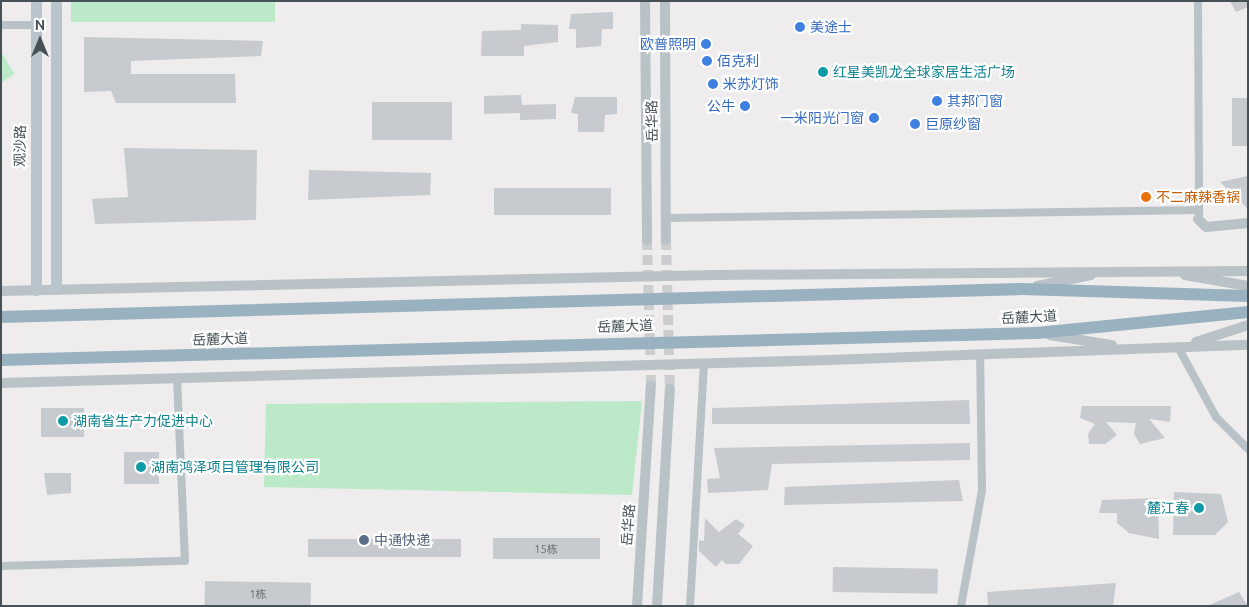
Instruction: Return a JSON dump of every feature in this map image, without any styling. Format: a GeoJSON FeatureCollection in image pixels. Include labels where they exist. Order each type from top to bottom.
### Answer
{"type":"FeatureCollection","features":[{"type":"Feature","properties":{"kind":"highway","name":"岳麓大道"},"geometry":{"type":"LineString","coordinates":[[1,317],[1022,289],[1248,296]]}},
{"type":"Feature","properties":{"kind":"highway","name":"岳麓大道"},"geometry":{"type":"LineString","coordinates":[[1,360],[1037,333],[1248,312]]}},
{"type":"Feature","properties":{"kind":"main road","name":"观沙路"},"geometry":{"type":"LineString","coordinates":[[36,1],[36,290]]}},
{"type":"Feature","properties":{"kind":"main road"},"geometry":{"type":"LineString","coordinates":[[56,1],[56,289]]}},
{"type":"Feature","properties":{"kind":"street","name":"岳华路"},"geometry":{"type":"LineString","coordinates":[[645,1],[647,240]]}},
{"type":"Feature","properties":{"kind":"street","name":"岳华路"},"geometry":{"type":"LineString","coordinates":[[665,1],[666,240]]}},
{"type":"Feature","properties":{"kind":"street"},"geometry":{"type":"LineString","coordinates":[[1198,1],[1198,215],[1206,227],[1248,223]]}},
{"type":"Feature","properties":{"kind":"street"},"geometry":{"type":"LineString","coordinates":[[1,25],[37,25]]}},
{"type":"Feature","properties":{"kind":"street"},"geometry":{"type":"LineString","coordinates":[[667,218],[1198,215]]}},
{"type":"Feature","properties":{"kind":"street"},"geometry":{"type":"LineString","coordinates":[[1022,289],[1112,271]]}},
{"type":"Feature","properties":{"kind":"street"},"geometry":{"type":"LineString","coordinates":[[1170,271],[1248,286]]}},
{"type":"Feature","properties":{"kind":"street"},"geometry":{"type":"LineString","coordinates":[[1,291],[714,274],[1248,271]]}},
{"type":"Feature","properties":{"kind":"street"},"geometry":{"type":"LineString","coordinates":[[1178,347],[1248,325]]}},
{"type":"Feature","properties":{"kind":"street"},"geometry":{"type":"LineString","coordinates":[[1037,333],[1134,349]]}},
{"type":"Feature","properties":{"kind":"street"},"geometry":{"type":"LineString","coordinates":[[1,383],[1248,345]]}},
{"type":"Feature","properties":{"kind":"street"},"geometry":{"type":"LineString","coordinates":[[1178,347],[1216,417],[1248,449]]}},
{"type":"Feature","properties":{"kind":"street"},"geometry":{"type":"LineString","coordinates":[[961,606],[982,490],[980,354]]}},
{"type":"Feature","properties":{"kind":"street"},"geometry":{"type":"LineString","coordinates":[[690,606],[704,363]]}},
{"type":"Feature","properties":{"kind":"street"},"geometry":{"type":"LineString","coordinates":[[1,566],[185,561],[177,377]]}},
{"type":"Feature","properties":{"kind":"street","name":"岳华路"},"geometry":{"type":"LineString","coordinates":[[637,606],[651,385]]}},
{"type":"Feature","properties":{"kind":"street"},"geometry":{"type":"LineString","coordinates":[[657,606],[670,388]]}},
{"type":"Feature","properties":{"kind":"green space"},"geometry":{"type":"Polygon","coordinates":[[[71,1],[275,1],[275,22],[71,22],[71,1]]]}},
{"type":"Feature","properties":{"kind":"green space"},"geometry":{"type":"Polygon","coordinates":[[[1,52],[15,74],[1,83],[1,52]]]}},
{"type":"Feature","properties":{"kind":"green space"},"geometry":{"type":"Polygon","coordinates":[[[642,401],[632,495],[264,487],[266,404],[642,401]]]}},
{"type":"Feature","properties":{"kind":"building"},"geometry":{"type":"Polygon","coordinates":[[[1230,1],[1248,1],[1248,7],[1236,12],[1230,1]]]}},
{"type":"Feature","properties":{"kind":"building"},"geometry":{"type":"Polygon","coordinates":[[[613,12],[613,29],[602,29],[601,46],[576,48],[576,29],[569,29],[571,14],[613,12]]]}},
{"type":"Feature","properties":{"kind":"building"},"geometry":{"type":"Polygon","coordinates":[[[521,24],[558,25],[558,42],[524,46],[524,56],[481,56],[482,31],[521,30],[521,24]]]}},
{"type":"Feature","properties":{"kind":"building"},"geometry":{"type":"Polygon","coordinates":[[[84,37],[263,41],[261,56],[131,61],[131,74],[235,74],[236,103],[116,103],[111,91],[84,92],[84,37]]]}},
{"type":"Feature","properties":{"kind":"building"},"geometry":{"type":"Polygon","coordinates":[[[521,95],[522,105],[556,104],[556,119],[520,120],[520,113],[484,114],[484,96],[521,95]]]}},
{"type":"Feature","properties":{"kind":"building"},"geometry":{"type":"Polygon","coordinates":[[[575,97],[617,97],[617,114],[605,115],[604,132],[578,132],[578,114],[571,113],[575,97]]]}},
{"type":"Feature","properties":{"kind":"building"},"geometry":{"type":"Polygon","coordinates":[[[1232,98],[1248,98],[1248,146],[1232,146],[1232,98]]]}},
{"type":"Feature","properties":{"kind":"building"},"geometry":{"type":"Polygon","coordinates":[[[372,102],[452,102],[452,140],[372,140],[372,102]]]}},
{"type":"Feature","properties":{"kind":"building"},"geometry":{"type":"Polygon","coordinates":[[[124,148],[257,150],[256,220],[95,224],[92,199],[128,197],[124,148]]]}},
{"type":"Feature","properties":{"kind":"building"},"geometry":{"type":"Polygon","coordinates":[[[309,170],[431,173],[430,195],[308,200],[309,170]]]}},
{"type":"Feature","properties":{"kind":"building"},"geometry":{"type":"Polygon","coordinates":[[[1248,176],[1248,209],[1220,182],[1248,176]]]}},
{"type":"Feature","properties":{"kind":"building"},"geometry":{"type":"Polygon","coordinates":[[[494,188],[611,188],[611,215],[494,215],[494,188]]]}},
{"type":"Feature","properties":{"kind":"building"},"geometry":{"type":"Polygon","coordinates":[[[969,400],[970,424],[712,424],[712,408],[969,400]]]}},
{"type":"Feature","properties":{"kind":"building"},"geometry":{"type":"Polygon","coordinates":[[[1082,406],[1171,406],[1170,422],[1149,419],[1165,438],[1140,444],[1134,434],[1136,423],[1106,422],[1117,435],[1105,444],[1089,444],[1088,434],[1095,424],[1080,418],[1082,406]]]}},
{"type":"Feature","properties":{"kind":"building","name":"湖南省生产力促进中心"},"geometry":{"type":"Polygon","coordinates":[[[41,408],[84,408],[84,437],[41,437],[41,408]]]}},
{"type":"Feature","properties":{"kind":"building"},"geometry":{"type":"Polygon","coordinates":[[[970,443],[970,460],[772,464],[768,490],[708,493],[707,479],[720,478],[714,448],[970,443]]]}},
{"type":"Feature","properties":{"kind":"building","name":"湖南鸿泽项目管理有限公司"},"geometry":{"type":"Polygon","coordinates":[[[124,452],[159,452],[159,484],[124,484],[124,452]]]}},
{"type":"Feature","properties":{"kind":"building"},"geometry":{"type":"Polygon","coordinates":[[[44,473],[71,473],[71,493],[47,495],[44,473]]]}},
{"type":"Feature","properties":{"kind":"building"},"geometry":{"type":"Polygon","coordinates":[[[959,480],[963,501],[784,505],[785,487],[959,480]]]}},
{"type":"Feature","properties":{"kind":"building","name":"麓江春"},"geometry":{"type":"Polygon","coordinates":[[[1174,492],[1221,494],[1228,522],[1215,535],[1173,535],[1174,492]]]}},
{"type":"Feature","properties":{"kind":"building"},"geometry":{"type":"Polygon","coordinates":[[[1158,498],[1159,539],[1129,533],[1117,523],[1117,513],[1099,513],[1102,500],[1158,498]]]}},
{"type":"Feature","properties":{"kind":"building"},"geometry":{"type":"Polygon","coordinates":[[[705,518],[719,532],[736,519],[745,525],[738,534],[753,546],[739,564],[726,564],[722,560],[716,567],[699,551],[699,540],[704,541],[705,518]]]}},
{"type":"Feature","properties":{"kind":"building"},"geometry":{"type":"Polygon","coordinates":[[[493,538],[600,538],[600,559],[493,559],[493,538]]]}},
{"type":"Feature","properties":{"kind":"building"},"geometry":{"type":"Polygon","coordinates":[[[308,539],[461,539],[461,557],[308,557],[308,539]]]}},
{"type":"Feature","properties":{"kind":"building"},"geometry":{"type":"Polygon","coordinates":[[[833,567],[938,569],[938,594],[833,592],[833,567]]]}},
{"type":"Feature","properties":{"kind":"building"},"geometry":{"type":"Polygon","coordinates":[[[205,581],[311,583],[311,606],[205,605],[205,581]]]}},
{"type":"Feature","properties":{"kind":"building"},"geometry":{"type":"Polygon","coordinates":[[[1116,583],[1113,606],[988,606],[987,592],[1116,583]]]}},
{"type":"Feature","properties":{"kind":"building"},"geometry":{"type":"Polygon","coordinates":[[[1239,592],[1248,606],[1207,606],[1239,592]]]}},
{"type":"Feature","properties":{"kind":"tunnel"},"geometry":{"type":"LineString","coordinates":[[647,240],[651,385]]}},
{"type":"Feature","properties":{"kind":"tunnel"},"geometry":{"type":"LineString","coordinates":[[666,240],[670,388]]}},
{"type":"Feature","properties":{"kind":"place","name":"美途士"},"geometry":{"type":"Point","coordinates":[800,27]}},
{"type":"Feature","properties":{"kind":"place","name":"欧普照明"},"geometry":{"type":"Point","coordinates":[706,44]}},
{"type":"Feature","properties":{"kind":"place","name":"佰克利"},"geometry":{"type":"Point","coordinates":[707,61]}},
{"type":"Feature","properties":{"kind":"place","name":"红星美凯龙全球家居生活广场"},"geometry":{"type":"Point","coordinates":[823,72]}},
{"type":"Feature","properties":{"kind":"place","name":"米苏灯饰"},"geometry":{"type":"Point","coordinates":[713,84]}},
{"type":"Feature","properties":{"kind":"place","name":"其邦门窗"},"geometry":{"type":"Point","coordinates":[937,101]}},
{"type":"Feature","properties":{"kind":"place","name":"公牛"},"geometry":{"type":"Point","coordinates":[745,106]}},
{"type":"Feature","properties":{"kind":"place","name":"一米阳光门窗"},"geometry":{"type":"Point","coordinates":[874,118]}},
{"type":"Feature","properties":{"kind":"place","name":"巨原纱窗"},"geometry":{"type":"Point","coordinates":[915,124]}},
{"type":"Feature","properties":{"kind":"place","name":"不二麻辣香锅"},"geometry":{"type":"Point","coordinates":[1146,197]}},
{"type":"Feature","properties":{"kind":"place","name":"湖南省生产力促进中心"},"geometry":{"type":"Point","coordinates":[63,421]}},
{"type":"Feature","properties":{"kind":"place","name":"湖南鸿泽项目管理有限公司"},"geometry":{"type":"Point","coordinates":[141,467]}},
{"type":"Feature","properties":{"kind":"place","name":"麓江春"},"geometry":{"type":"Point","coordinates":[1199,508]}},
{"type":"Feature","properties":{"kind":"place","name":"中通快递"},"geometry":{"type":"Point","coordinates":[364,540]}}]}
